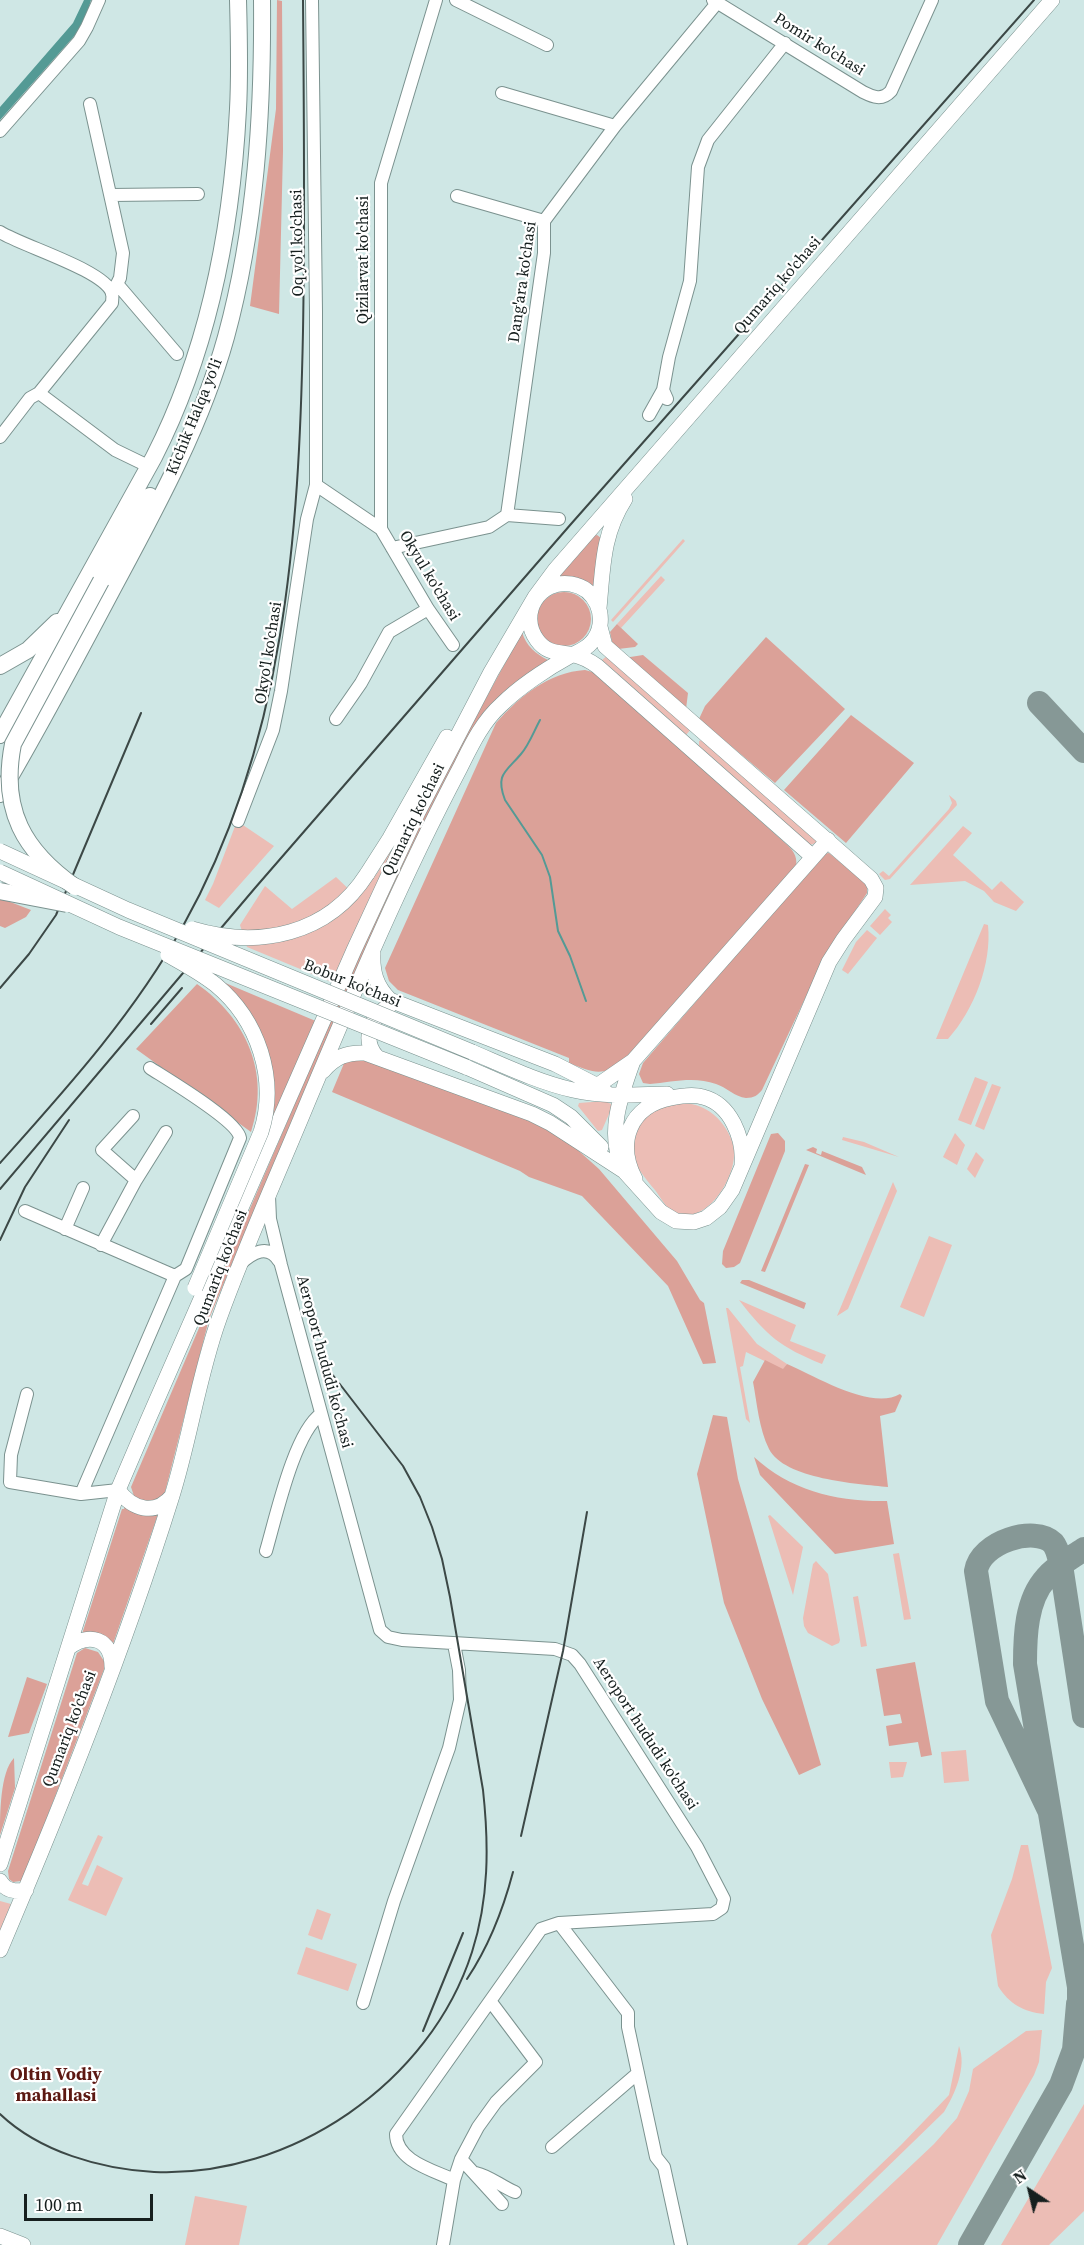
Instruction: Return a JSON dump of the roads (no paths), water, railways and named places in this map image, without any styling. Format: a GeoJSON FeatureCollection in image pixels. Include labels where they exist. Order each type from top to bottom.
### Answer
{"type":"FeatureCollection","features":[{"type":"Feature","properties":{"kind":"highway","name":"Kichik Halqa yo'li"},"geometry":{"type":"LineString","coordinates":[[0,794],[161,472],[175,412],[187,381],[208,310],[220,257],[229,200],[238,112],[238,0]]}},
{"type":"Feature","properties":{"kind":"highway","name":"Kichik Halqa yo'li"},"geometry":{"type":"LineString","coordinates":[[0,735],[72,606],[161,472],[189,436],[223,346],[245,246],[260,124],[263,70],[262,0]]}},
{"type":"Feature","properties":{"kind":"highway"},"geometry":{"type":"LineString","coordinates":[[75,887],[45,865],[17,834],[6,811],[2,779],[6,760],[13,744],[161,472]]}},
{"type":"Feature","properties":{"kind":"highway"},"geometry":{"type":"LineString","coordinates":[[0,666],[33,646],[72,606]]}},
{"type":"Feature","properties":{"kind":"highway"},"geometry":{"type":"LineString","coordinates":[[0,891],[67,904]]}},
{"type":"Feature","properties":{"kind":"main road","name":"Qumariq ko'chasi"},"geometry":{"type":"LineString","coordinates":[[0,1864],[118,1491],[354,950],[418,812],[491,672],[535,597],[555,570],[1052,0]]}},
{"type":"Feature","properties":{"kind":"main road","name":"Qumariq ko'chasi"},"geometry":{"type":"LineString","coordinates":[[0,1950],[26,1890],[112,1670],[172,1496],[214,1333],[239,1265],[373,946],[430,824],[484,724],[508,698],[592,643],[600,627],[599,608],[607,537],[613,519],[626,498],[1062,0]]}},
{"type":"Feature","properties":{"kind":"main road"},"geometry":{"type":"LineString","coordinates":[[599,608],[589,592],[569,584],[549,588],[535,597],[530,617],[534,636],[548,650],[585,658],[597,666],[813,857]]}},
{"type":"Feature","properties":{"kind":"main road"},"geometry":{"type":"LineString","coordinates":[[0,872],[119,927],[529,1093],[560,1109],[581,1127],[666,1217],[688,1223],[706,1218],[716,1211],[728,1197],[737,1180],[830,962],[876,894],[873,881],[605,646],[600,627]]}},
{"type":"Feature","properties":{"kind":"main road"},"geometry":{"type":"LineString","coordinates":[[128,910],[197,930],[241,938],[284,934],[318,921],[343,904],[363,879],[390,838],[445,739],[491,672]]}},
{"type":"Feature","properties":{"kind":"main road"},"geometry":{"type":"LineString","coordinates":[[686,745],[700,729]]}},
{"type":"Feature","properties":{"kind":"main road"},"geometry":{"type":"LineString","coordinates":[[604,1092],[828,840]]}},
{"type":"Feature","properties":{"kind":"main road","name":"Bobur ko'chasi"},"geometry":{"type":"LineString","coordinates":[[0,851],[128,910],[535,1078],[604,1092],[686,1093],[703,1096]]}},
{"type":"Feature","properties":{"kind":"main road"},"geometry":{"type":"LineString","coordinates":[[119,927],[199,972],[225,992],[250,1027],[264,1062],[267,1095],[262,1127],[195,1288],[148,1420]]}},
{"type":"Feature","properties":{"kind":"main road"},"geometry":{"type":"LineString","coordinates":[[373,946],[375,979],[384,994],[398,1004],[555,1064],[604,1092],[617,1153],[624,1171]]}},
{"type":"Feature","properties":{"kind":"main road"},"geometry":{"type":"LineString","coordinates":[[377,1057],[370,1047],[369,1035],[372,1024],[382,1011],[398,1004]]}},
{"type":"Feature","properties":{"kind":"main road"},"geometry":{"type":"LineString","coordinates":[[318,1078],[329,1064],[343,1055],[358,1053],[377,1057],[532,1114],[568,1133],[624,1171]]}},
{"type":"Feature","properties":{"kind":"main road"},"geometry":{"type":"LineString","coordinates":[[604,1092],[633,1061]]}},
{"type":"Feature","properties":{"kind":"main road"},"geometry":{"type":"LineString","coordinates":[[639,1187],[630,1168],[628,1155],[628,1134],[634,1119],[643,1109],[658,1101],[685,1096],[703,1096],[718,1105],[735,1126],[742,1150],[737,1180]]}},
{"type":"Feature","properties":{"kind":"main road"},"geometry":{"type":"LineString","coordinates":[[118,1491],[129,1502],[149,1509],[162,1506],[172,1496]]}},
{"type":"Feature","properties":{"kind":"main road"},"geometry":{"type":"LineString","coordinates":[[69,1648],[87,1639],[100,1642],[110,1652],[112,1670]]}},
{"type":"Feature","properties":{"kind":"main road"},"geometry":{"type":"LineString","coordinates":[[0,1881],[5,1888],[26,1890]]}},
{"type":"Feature","properties":{"kind":"main road"},"geometry":{"type":"LineString","coordinates":[[0,2236],[23,2245]]}},
{"type":"Feature","properties":{"kind":"street","name":"Oq yo'l ko'chasi"},"geometry":{"type":"LineString","coordinates":[[312,0],[316,485]]}},
{"type":"Feature","properties":{"kind":"street","name":"Qizilarvat ko'chasi"},"geometry":{"type":"LineString","coordinates":[[381,529],[381,183],[436,0]]}},
{"type":"Feature","properties":{"kind":"street"},"geometry":{"type":"LineString","coordinates":[[456,0],[547,45]]}},
{"type":"Feature","properties":{"kind":"street","name":"Pomir ko'chasi"},"geometry":{"type":"LineString","coordinates":[[715,1],[863,92],[879,98],[885,97],[891,91],[932,0]]}},
{"type":"Feature","properties":{"kind":"street"},"geometry":{"type":"LineString","coordinates":[[0,131],[79,41],[98,1]]}},
{"type":"Feature","properties":{"kind":"street","name":"Dang'ara ko'chasi"},"geometry":{"type":"LineString","coordinates":[[507,515],[544,253],[544,221],[615,126],[715,1]]}},
{"type":"Feature","properties":{"kind":"street"},"geometry":{"type":"LineString","coordinates":[[649,415],[665,395],[669,357],[690,282],[698,167],[708,140],[785,43]]}},
{"type":"Feature","properties":{"kind":"street"},"geometry":{"type":"LineString","coordinates":[[502,93],[615,126]]}},
{"type":"Feature","properties":{"kind":"street"},"geometry":{"type":"LineString","coordinates":[[0,437],[30,398],[39,393],[112,303],[113,289],[123,253],[90,104]]}},
{"type":"Feature","properties":{"kind":"street"},"geometry":{"type":"LineString","coordinates":[[111,195],[198,194]]}},
{"type":"Feature","properties":{"kind":"street"},"geometry":{"type":"LineString","coordinates":[[457,196],[544,221]]}},
{"type":"Feature","properties":{"kind":"street"},"geometry":{"type":"LineString","coordinates":[[0,232],[94,276],[113,289],[177,354]]}},
{"type":"Feature","properties":{"kind":"street"},"geometry":{"type":"LineString","coordinates":[[39,393],[115,450],[161,472]]}},
{"type":"Feature","properties":{"kind":"street","name":"Okyul ko'chasi"},"geometry":{"type":"LineString","coordinates":[[316,485],[381,529],[428,609],[453,645]]}},
{"type":"Feature","properties":{"kind":"street","name":"Okyo'l ko'chasi"},"geometry":{"type":"LineString","coordinates":[[238,821],[273,730],[307,519],[316,485]]}},
{"type":"Feature","properties":{"kind":"street"},"geometry":{"type":"LineString","coordinates":[[392,548],[489,527],[507,515],[559,519]]}},
{"type":"Feature","properties":{"kind":"street"},"geometry":{"type":"LineString","coordinates":[[336,719],[361,683],[389,632],[428,609]]}},
{"type":"Feature","properties":{"kind":"street"},"geometry":{"type":"LineString","coordinates":[[86,1493],[88,1476],[175,1276],[186,1269],[193,1254],[240,1135],[236,1129],[207,1106],[150,1068]]}},
{"type":"Feature","properties":{"kind":"street"},"geometry":{"type":"LineString","coordinates":[[133,1116],[102,1150],[136,1180]]}},
{"type":"Feature","properties":{"kind":"street"},"geometry":{"type":"LineString","coordinates":[[101,1245],[166,1131]]}},
{"type":"Feature","properties":{"kind":"street"},"geometry":{"type":"LineString","coordinates":[[65,1229],[83,1188]]}},
{"type":"Feature","properties":{"kind":"street","name":"Aeroport hududi ko'chasi"},"geometry":{"type":"LineString","coordinates":[[269,1196],[270,1219],[281,1264],[379,1628],[384,1634],[393,1638],[454,1644],[555,1649],[576,1659],[697,1847],[725,1901],[719,1911],[705,1915],[559,1923],[541,1929],[396,2134],[398,2146],[404,2155],[454,2180]]}},
{"type":"Feature","properties":{"kind":"street"},"geometry":{"type":"LineString","coordinates":[[25,1211],[175,1276]]}},
{"type":"Feature","properties":{"kind":"street","name":"Aeroport hududi ko'chasi"},"geometry":{"type":"LineString","coordinates":[[239,1265],[252,1254],[264,1250],[274,1254],[281,1264]]}},
{"type":"Feature","properties":{"kind":"street"},"geometry":{"type":"LineString","coordinates":[[27,1394],[11,1455],[10,1482],[86,1493],[118,1491]]}},
{"type":"Feature","properties":{"kind":"street"},"geometry":{"type":"LineString","coordinates":[[266,1551],[299,1442],[313,1419],[321,1414]]}},
{"type":"Feature","properties":{"kind":"street"},"geometry":{"type":"LineString","coordinates":[[363,2003],[394,1901],[449,1748],[460,1700],[459,1670],[454,1644]]}},
{"type":"Feature","properties":{"kind":"street"},"geometry":{"type":"LineString","coordinates":[[559,1923],[627,2010],[628,2027],[656,2157],[664,2167],[681,2245]]}},
{"type":"Feature","properties":{"kind":"street"},"geometry":{"type":"LineString","coordinates":[[443,2245],[454,2180],[461,2158],[478,2127],[496,2102],[536,2062],[491,2002]]}},
{"type":"Feature","properties":{"kind":"street"},"geometry":{"type":"LineString","coordinates":[[552,2147],[638,2073]]}},
{"type":"Feature","properties":{"kind":"street"},"geometry":{"type":"LineString","coordinates":[[461,2158],[502,2204]]}},
{"type":"Feature","properties":{"kind":"street"},"geometry":{"type":"LineString","coordinates":[[475,2172],[515,2192]]}},
{"type":"Feature","properties":{"kind":"water"},"geometry":{"type":"Polygon","coordinates":[[[84,0],[91,0],[87,14],[76,34],[0,120],[0,107],[73,23],[84,0]]]}},
{"type":"Feature","properties":{"kind":"waterway"},"geometry":{"type":"LineString","coordinates":[[540,720],[524,750],[504,774],[501,784],[502,791],[505,800],[542,855],[550,877],[558,931],[570,956],[586,1001]]}},
{"type":"Feature","properties":{"kind":"railway"},"geometry":{"type":"LineString","coordinates":[[0,1163],[121,1020],[143,990],[183,926],[217,857],[244,785],[265,712],[280,637],[297,484],[304,290],[303,0]]}},
{"type":"Feature","properties":{"kind":"railway"},"geometry":{"type":"LineString","coordinates":[[0,1189],[255,888],[571,524],[1034,0]]}},
{"type":"Feature","properties":{"kind":"railway"},"geometry":{"type":"LineString","coordinates":[[0,988],[29,954],[56,915],[141,713]]}},
{"type":"Feature","properties":{"kind":"railway"},"geometry":{"type":"LineString","coordinates":[[151,1024],[182,988]]}},
{"type":"Feature","properties":{"kind":"railway"},"geometry":{"type":"LineString","coordinates":[[0,1240],[25,1187],[69,1120]]}},
{"type":"Feature","properties":{"kind":"railway"},"geometry":{"type":"LineString","coordinates":[[0,2114],[33,2139],[52,2148],[113,2167],[154,2172],[205,2170],[256,2159],[304,2140],[349,2113],[389,2081],[424,2042],[452,1999],[478,1932],[485,1892],[487,1851],[483,1790],[450,1597],[442,1559],[420,1497],[403,1466],[322,1361]]}},
{"type":"Feature","properties":{"kind":"railway"},"geometry":{"type":"LineString","coordinates":[[521,1836],[563,1651],[587,1512]]}},
{"type":"Feature","properties":{"kind":"railway"},"geometry":{"type":"LineString","coordinates":[[467,1979],[494,1927],[513,1872]]}},
{"type":"Feature","properties":{"kind":"railway"},"geometry":{"type":"LineString","coordinates":[[423,2031],[463,1933]]}},
{"type":"Feature","properties":{"kind":"district","name":"Oltin Vodiy mahallasi"},"geometry":{"type":"Point","coordinates":[56,2085]}}]}
